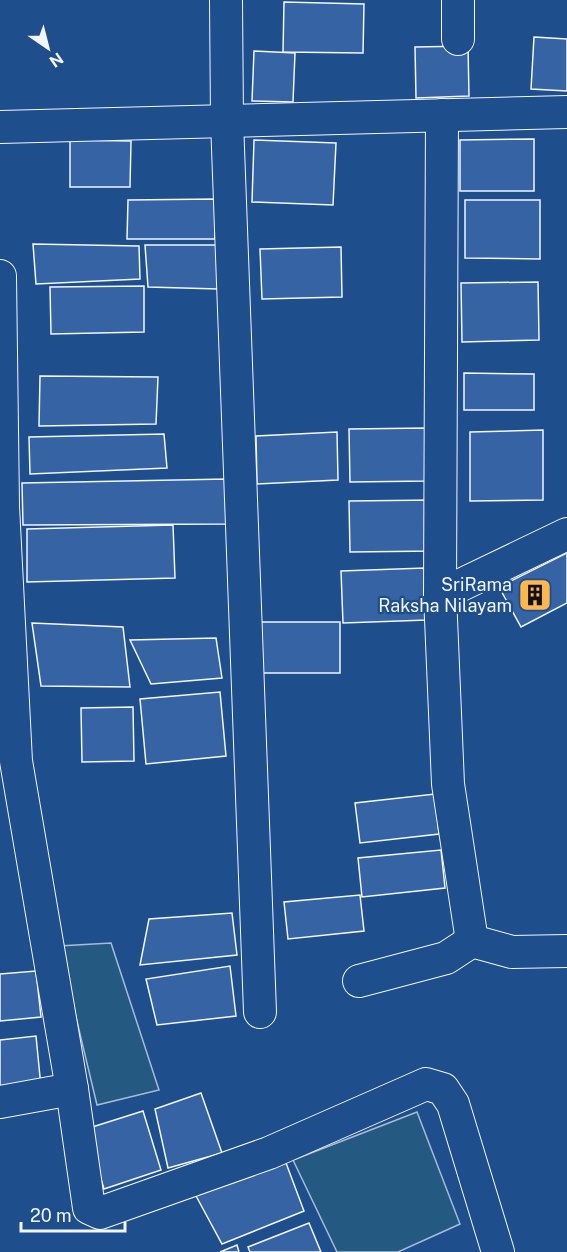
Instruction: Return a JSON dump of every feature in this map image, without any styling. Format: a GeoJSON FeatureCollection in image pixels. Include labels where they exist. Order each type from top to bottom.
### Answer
{"type":"FeatureCollection","features":[{"type":"Feature","properties":{"kind":"street"},"geometry":{"type":"LineString","coordinates":[[226,0],[227,121],[260,1012]]}},
{"type":"Feature","properties":{"kind":"street"},"geometry":{"type":"LineString","coordinates":[[458,0],[458,39]]}},
{"type":"Feature","properties":{"kind":"street"},"geometry":{"type":"LineString","coordinates":[[0,127],[567,111]]}},
{"type":"Feature","properties":{"kind":"street"},"geometry":{"type":"LineString","coordinates":[[442,115],[440,595],[448,784],[472,941]]}},
{"type":"Feature","properties":{"kind":"street"},"geometry":{"type":"LineString","coordinates":[[0,276],[8,761],[72,1089],[89,1208],[100,1213],[269,1153],[426,1084],[443,1089],[453,1104],[498,1252]]}},
{"type":"Feature","properties":{"kind":"street"},"geometry":{"type":"LineString","coordinates":[[440,595],[567,534]]}},
{"type":"Feature","properties":{"kind":"street"},"geometry":{"type":"LineString","coordinates":[[359,981],[446,958],[472,941],[512,952],[567,951]]}},
{"type":"Feature","properties":{"kind":"street"},"geometry":{"type":"LineString","coordinates":[[0,1102],[72,1089]]}},
{"type":"Feature","properties":{"kind":"shaded area"},"geometry":{"type":"Polygon","coordinates":[[[111,943],[159,1090],[97,1105],[59,946],[111,943]]]}},
{"type":"Feature","properties":{"kind":"shaded area"},"geometry":{"type":"Polygon","coordinates":[[[417,1112],[460,1224],[398,1252],[337,1252],[293,1160],[417,1112]]]}},
{"type":"Feature","properties":{"kind":"building"},"geometry":{"type":"Polygon","coordinates":[[[284,2],[364,4],[363,53],[283,52],[284,2]]]}},
{"type":"Feature","properties":{"kind":"building"},"geometry":{"type":"Polygon","coordinates":[[[534,37],[567,39],[567,91],[531,89],[534,37]]]}},
{"type":"Feature","properties":{"kind":"building"},"geometry":{"type":"Polygon","coordinates":[[[468,46],[469,96],[416,98],[415,47],[468,46]]]}},
{"type":"Feature","properties":{"kind":"building"},"geometry":{"type":"Polygon","coordinates":[[[254,51],[295,53],[293,102],[252,101],[254,51]]]}},
{"type":"Feature","properties":{"kind":"building"},"geometry":{"type":"Polygon","coordinates":[[[534,139],[534,191],[460,191],[460,140],[534,139]]]}},
{"type":"Feature","properties":{"kind":"building"},"geometry":{"type":"Polygon","coordinates":[[[70,140],[131,141],[130,187],[70,187],[70,140]]]}},
{"type":"Feature","properties":{"kind":"building"},"geometry":{"type":"Polygon","coordinates":[[[254,140],[336,143],[333,205],[252,202],[254,140]]]}},
{"type":"Feature","properties":{"kind":"building"},"geometry":{"type":"Polygon","coordinates":[[[215,199],[215,239],[127,239],[128,200],[215,199]]]}},
{"type":"Feature","properties":{"kind":"building"},"geometry":{"type":"Polygon","coordinates":[[[465,200],[540,200],[540,259],[465,258],[465,200]]]}},
{"type":"Feature","properties":{"kind":"building"},"geometry":{"type":"Polygon","coordinates":[[[33,244],[139,246],[140,279],[36,284],[33,244]]]}},
{"type":"Feature","properties":{"kind":"building"},"geometry":{"type":"Polygon","coordinates":[[[145,245],[217,245],[218,289],[148,287],[145,245]]]}},
{"type":"Feature","properties":{"kind":"building"},"geometry":{"type":"Polygon","coordinates":[[[341,247],[342,297],[262,299],[260,249],[341,247]]]}},
{"type":"Feature","properties":{"kind":"building"},"geometry":{"type":"Polygon","coordinates":[[[538,282],[539,340],[462,342],[461,283],[538,282]]]}},
{"type":"Feature","properties":{"kind":"building"},"geometry":{"type":"Polygon","coordinates":[[[144,286],[144,332],[51,334],[50,287],[144,286]]]}},
{"type":"Feature","properties":{"kind":"building"},"geometry":{"type":"Polygon","coordinates":[[[464,373],[534,374],[534,410],[464,410],[464,373]]]}},
{"type":"Feature","properties":{"kind":"building"},"geometry":{"type":"Polygon","coordinates":[[[40,376],[158,377],[156,424],[39,426],[40,376]]]}},
{"type":"Feature","properties":{"kind":"building"},"geometry":{"type":"Polygon","coordinates":[[[427,428],[428,481],[350,482],[349,429],[427,428]]]}},
{"type":"Feature","properties":{"kind":"building"},"geometry":{"type":"Polygon","coordinates":[[[543,430],[543,500],[470,501],[470,432],[543,430]]]}},
{"type":"Feature","properties":{"kind":"building"},"geometry":{"type":"Polygon","coordinates":[[[337,432],[338,480],[257,484],[256,436],[337,432]]]}},
{"type":"Feature","properties":{"kind":"building"},"geometry":{"type":"Polygon","coordinates":[[[164,434],[167,468],[30,474],[29,437],[164,434]]]}},
{"type":"Feature","properties":{"kind":"building"},"geometry":{"type":"Polygon","coordinates":[[[227,479],[229,524],[23,525],[22,483],[227,479]]]}},
{"type":"Feature","properties":{"kind":"building"},"geometry":{"type":"Polygon","coordinates":[[[434,500],[434,551],[350,552],[349,501],[434,500]]]}},
{"type":"Feature","properties":{"kind":"building"},"geometry":{"type":"Polygon","coordinates":[[[173,525],[175,578],[27,582],[27,529],[173,525]]]}},
{"type":"Feature","properties":{"kind":"building","name":"SriRama Raksha Nilayam"},"geometry":{"type":"Polygon","coordinates":[[[567,553],[567,603],[521,627],[499,587],[567,553]]]}},
{"type":"Feature","properties":{"kind":"building"},"geometry":{"type":"Polygon","coordinates":[[[425,568],[427,620],[343,623],[341,571],[425,568]]]}},
{"type":"Feature","properties":{"kind":"building"},"geometry":{"type":"Polygon","coordinates":[[[259,622],[340,622],[340,673],[259,673],[259,622]]]}},
{"type":"Feature","properties":{"kind":"building"},"geometry":{"type":"Polygon","coordinates":[[[32,623],[123,627],[130,687],[41,686],[32,623]]]}},
{"type":"Feature","properties":{"kind":"building"},"geometry":{"type":"Polygon","coordinates":[[[216,638],[222,678],[151,684],[130,640],[216,638]]]}},
{"type":"Feature","properties":{"kind":"building"},"geometry":{"type":"Polygon","coordinates":[[[220,692],[226,756],[146,764],[140,699],[220,692]]]}},
{"type":"Feature","properties":{"kind":"building"},"geometry":{"type":"Polygon","coordinates":[[[133,707],[134,761],[82,762],[81,708],[133,707]]]}},
{"type":"Feature","properties":{"kind":"building"},"geometry":{"type":"Polygon","coordinates":[[[435,794],[439,834],[360,843],[355,803],[435,794]]]}},
{"type":"Feature","properties":{"kind":"building"},"geometry":{"type":"Polygon","coordinates":[[[441,850],[445,888],[362,897],[358,858],[441,850]]]}},
{"type":"Feature","properties":{"kind":"building"},"geometry":{"type":"Polygon","coordinates":[[[360,895],[364,931],[288,939],[284,902],[360,895]]]}},
{"type":"Feature","properties":{"kind":"building"},"geometry":{"type":"Polygon","coordinates":[[[232,913],[237,955],[140,965],[149,919],[232,913]]]}},
{"type":"Feature","properties":{"kind":"building"},"geometry":{"type":"Polygon","coordinates":[[[230,966],[236,1016],[157,1025],[146,979],[230,966]]]}},
{"type":"Feature","properties":{"kind":"building"},"geometry":{"type":"Polygon","coordinates":[[[36,971],[41,1017],[0,1021],[0,974],[36,971]]]}},
{"type":"Feature","properties":{"kind":"building"},"geometry":{"type":"Polygon","coordinates":[[[36,1036],[41,1087],[0,1091],[0,1040],[36,1036]]]}},
{"type":"Feature","properties":{"kind":"building"},"geometry":{"type":"Polygon","coordinates":[[[201,1093],[222,1153],[168,1168],[155,1109],[201,1093]]]}},
{"type":"Feature","properties":{"kind":"building"},"geometry":{"type":"Polygon","coordinates":[[[143,1111],[161,1170],[104,1189],[86,1129],[143,1111]]]}},
{"type":"Feature","properties":{"kind":"building"},"geometry":{"type":"Polygon","coordinates":[[[286,1163],[304,1211],[222,1244],[195,1194],[286,1163]]]}},
{"type":"Feature","properties":{"kind":"building"},"geometry":{"type":"Polygon","coordinates":[[[309,1223],[321,1252],[250,1252],[248,1247],[309,1223]]]}},
{"type":"Feature","properties":{"kind":"building"},"geometry":{"type":"Polygon","coordinates":[[[237,1245],[239,1252],[220,1252],[237,1245]]]}},
{"type":"Feature","properties":{"kind":"place","name":"SriRama Raksha Nilayam"},"geometry":{"type":"Point","coordinates":[535,595]}}]}
